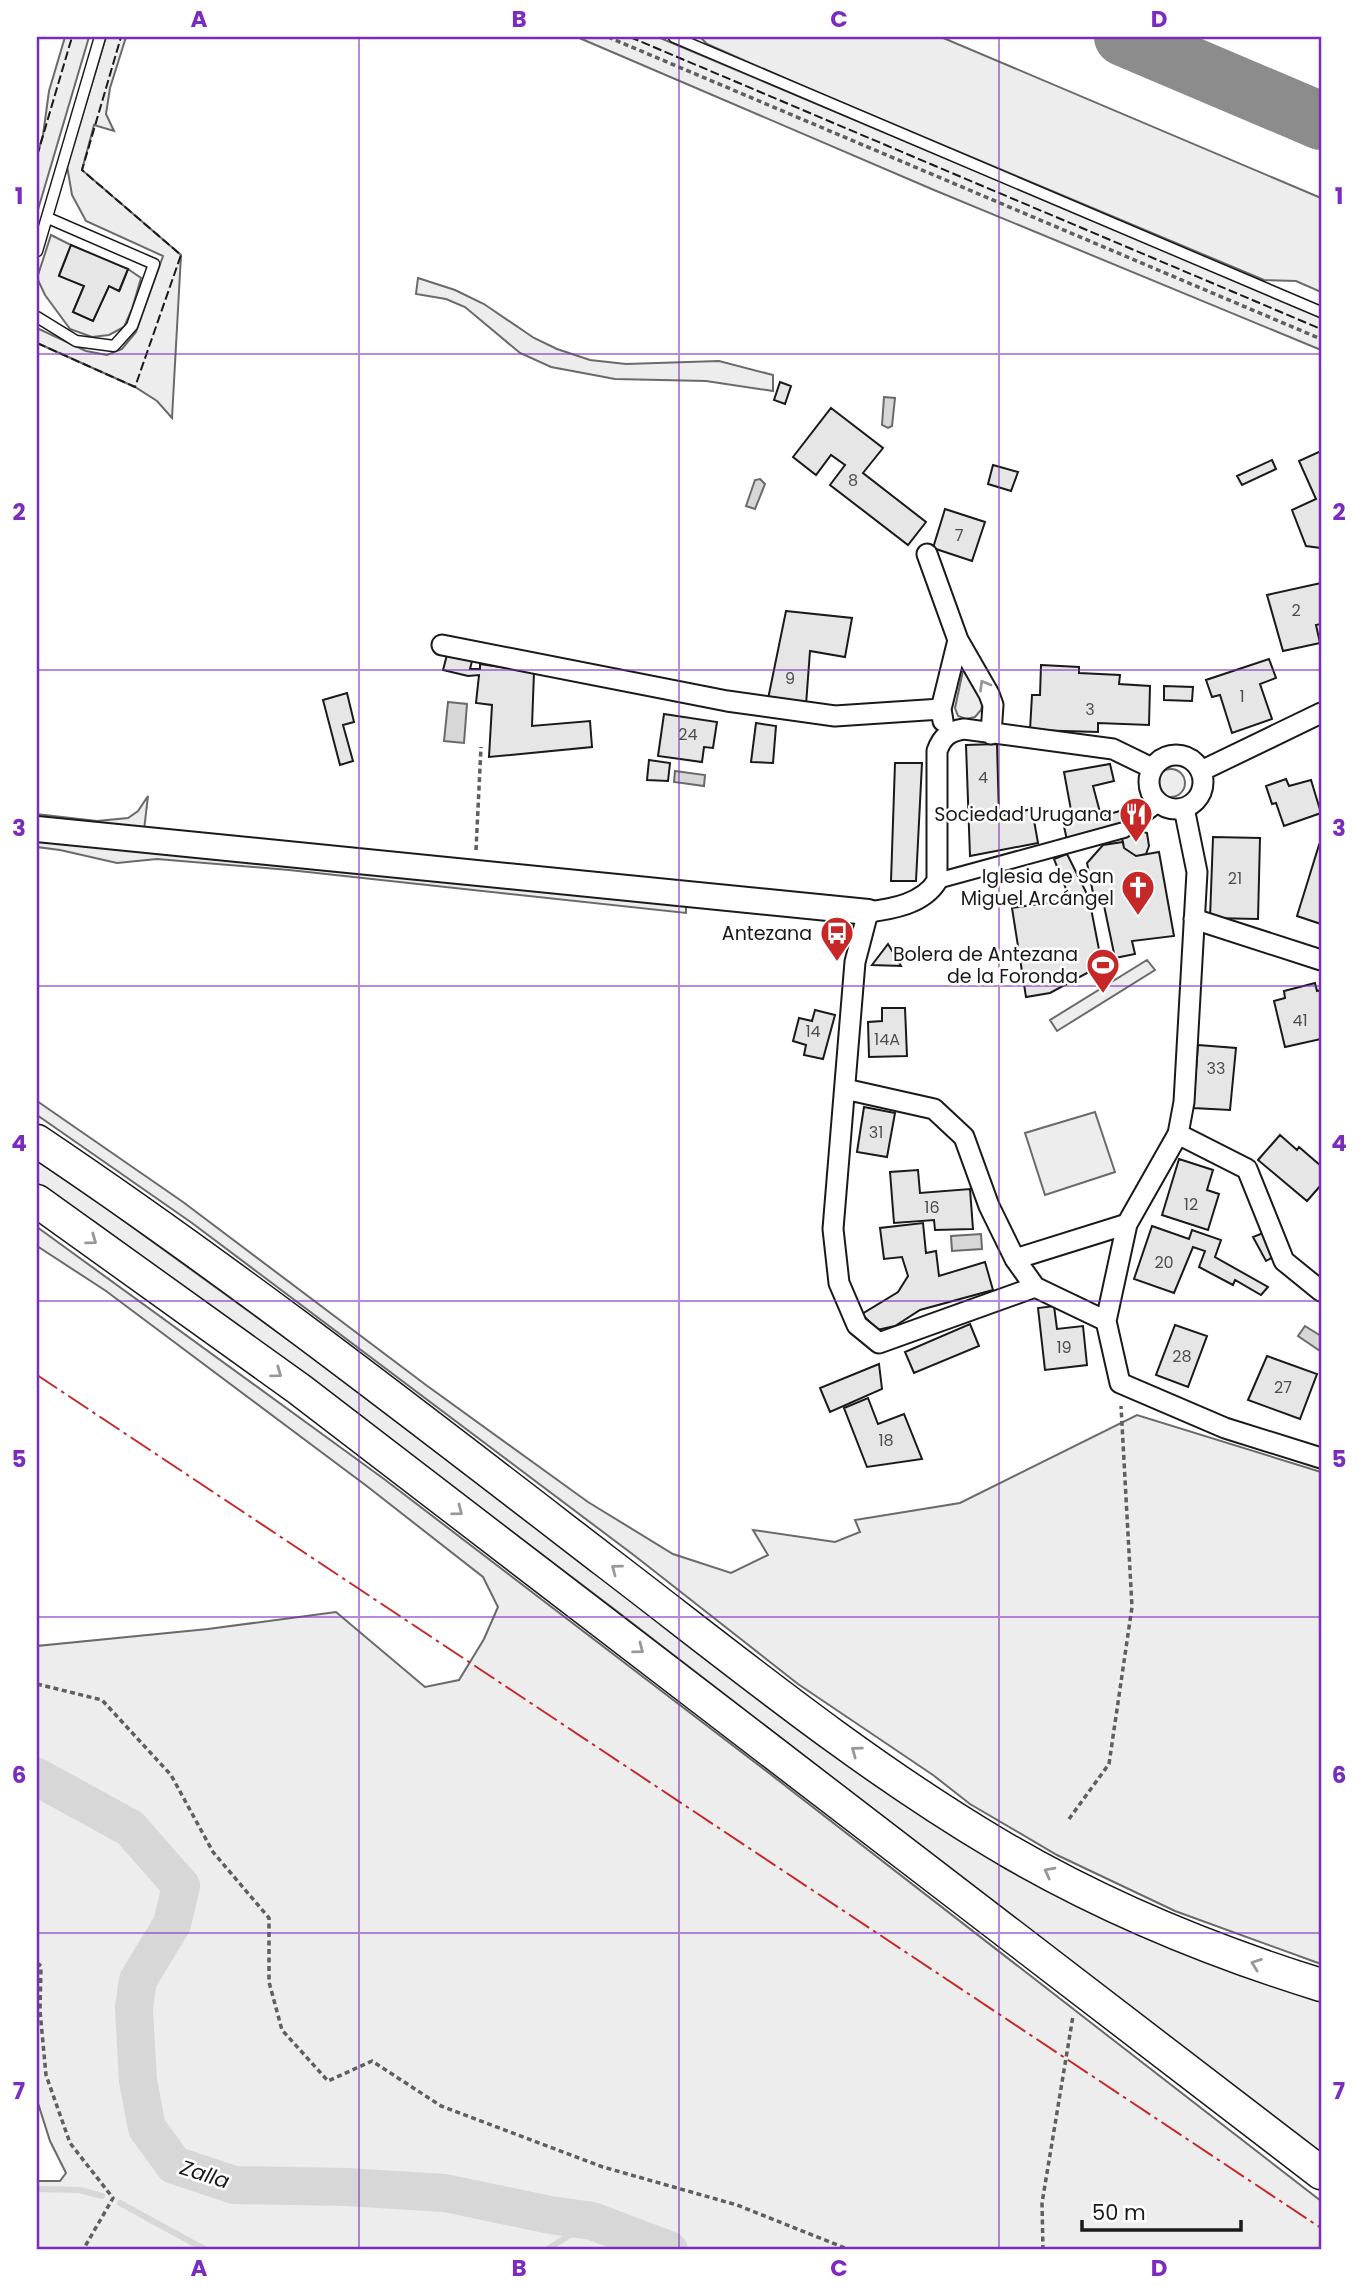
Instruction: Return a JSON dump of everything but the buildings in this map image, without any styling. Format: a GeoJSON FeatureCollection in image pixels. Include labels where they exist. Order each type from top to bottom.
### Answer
{"type":"FeatureCollection","features":[{"type":"Feature","properties":{"kind":"highway"},"geometry":{"type":"LineString","coordinates":[[37,1141],[340,1357],[802,1712],[904,1785],[996,1844],[1101,1900],[1178,1935],[1321,1985]]}},
{"type":"Feature","properties":{"kind":"highway"},"geometry":{"type":"LineString","coordinates":[[37,1201],[299,1389],[1321,2173]]}},
{"type":"Feature","properties":{"kind":"street"},"geometry":{"type":"LineString","coordinates":[[927,554],[958,640],[993,705],[991,734]]}},
{"type":"Feature","properties":{"kind":"street"},"geometry":{"type":"LineString","coordinates":[[946,736],[942,709],[958,640]]}},
{"type":"Feature","properties":{"kind":"street"},"geometry":{"type":"LineString","coordinates":[[442,645],[727,701],[835,716],[942,709]]}},
{"type":"Feature","properties":{"kind":"street"},"geometry":{"type":"LineString","coordinates":[[1202,771],[1321,713]]}},
{"type":"Feature","properties":{"kind":"street"},"geometry":{"type":"LineString","coordinates":[[37,830],[868,912],[895,909],[932,890],[937,881],[937,751],[946,736],[955,730],[1113,749],[1152,768]]}},
{"type":"Feature","properties":{"kind":"street"},"geometry":{"type":"LineString","coordinates":[[1178,754],[1192,759],[1202,771],[1201,793],[1194,802],[1184,808],[1171,808],[1160,803],[1152,793],[1149,780],[1152,768],[1163,757],[1178,754]]}},
{"type":"Feature","properties":{"kind":"street"},"geometry":{"type":"LineString","coordinates":[[937,881],[1124,830],[1160,803]]}},
{"type":"Feature","properties":{"kind":"street"},"geometry":{"type":"LineString","coordinates":[[1184,808],[1197,872],[1184,1102],[1178,1134],[1127,1224],[1106,1321],[1119,1383],[1225,1428],[1321,1458]]}},
{"type":"Feature","properties":{"kind":"street"},"geometry":{"type":"LineString","coordinates":[[868,912],[855,962],[833,1229],[839,1283],[858,1325],[879,1343],[1035,1287]]}},
{"type":"Feature","properties":{"kind":"street"},"geometry":{"type":"LineString","coordinates":[[1194,919],[1321,960]]}},
{"type":"Feature","properties":{"kind":"street"},"geometry":{"type":"LineString","coordinates":[[845,1090],[934,1109],[964,1137],[989,1206],[1015,1259],[1035,1287],[1106,1321]]}},
{"type":"Feature","properties":{"kind":"street"},"geometry":{"type":"LineString","coordinates":[[1178,1134],[1247,1169],[1284,1261],[1321,1291]]}},
{"type":"Feature","properties":{"kind":"street"},"geometry":{"type":"LineString","coordinates":[[1015,1259],[1127,1224]]}},
{"type":"Feature","properties":{"kind":"lane"},"geometry":{"type":"LineString","coordinates":[[37,251],[100,37]]}},
{"type":"Feature","properties":{"kind":"lane"},"geometry":{"type":"LineString","coordinates":[[674,37],[1321,312]]}},
{"type":"Feature","properties":{"kind":"lane"},"geometry":{"type":"LineString","coordinates":[[37,317],[76,341],[114,346],[132,326],[154,264],[48,218]]}},
{"type":"Feature","properties":{"kind":"path"},"geometry":{"type":"LineString","coordinates":[[608,37],[1321,339]]}},
{"type":"Feature","properties":{"kind":"path"},"geometry":{"type":"LineString","coordinates":[[475,873],[481,747]]}},
{"type":"Feature","properties":{"kind":"path"},"geometry":{"type":"LineString","coordinates":[[1069,1819],[1109,1764],[1132,1607],[1119,1383]]}},
{"type":"Feature","properties":{"kind":"path"},"geometry":{"type":"LineString","coordinates":[[37,1684],[102,1700],[171,1775],[213,1852],[269,1918],[269,1983],[282,2030],[328,2081],[372,2061],[441,2106],[604,2167],[737,2205],[850,2250]]}},
{"type":"Feature","properties":{"kind":"path"},"geometry":{"type":"LineString","coordinates":[[37,1963],[41,1966],[40,2011],[46,2075],[70,2143],[113,2198],[83,2250]]}},
{"type":"Feature","properties":{"kind":"path"},"geometry":{"type":"LineString","coordinates":[[1043,2250],[1042,2203],[1078,1987]]}},
{"type":"Feature","properties":{"kind":"shaded area"},"geometry":{"type":"Polygon","coordinates":[[[65,37],[89,37],[37,213],[37,156],[49,91],[65,37]]]}},
{"type":"Feature","properties":{"kind":"shaded area"},"geometry":{"type":"Polygon","coordinates":[[[106,37],[126,37],[110,88],[106,114],[114,131],[94,125],[82,170],[181,255],[172,418],[157,401],[135,387],[37,343],[37,328],[86,351],[107,355],[122,349],[136,332],[163,256],[86,221],[72,195],[67,166],[106,37]]]}},
{"type":"Feature","properties":{"kind":"shaded area"},"geometry":{"type":"Polygon","coordinates":[[[577,37],[658,37],[1321,317],[1321,350],[934,190],[577,37]]]}},
{"type":"Feature","properties":{"kind":"shaded area"},"geometry":{"type":"Polygon","coordinates":[[[700,37],[941,37],[1321,198],[1321,292],[1296,281],[1264,280],[807,88],[707,44],[700,37]]]}},
{"type":"Feature","properties":{"kind":"shaded area"},"geometry":{"type":"Polygon","coordinates":[[[51,235],[71,245],[59,275],[84,286],[73,312],[93,321],[109,286],[120,290],[128,269],[141,278],[124,327],[109,335],[92,337],[70,329],[45,295],[37,278],[51,235]]]}},
{"type":"Feature","properties":{"kind":"shaded area"},"geometry":{"type":"Polygon","coordinates":[[[418,278],[455,290],[484,304],[534,338],[590,360],[626,364],[719,361],[773,375],[773,391],[706,381],[615,379],[551,367],[520,353],[465,307],[446,299],[416,294],[418,278]]]}},
{"type":"Feature","properties":{"kind":"shaded area"},"geometry":{"type":"Polygon","coordinates":[[[884,397],[895,398],[892,426],[888,428],[882,425],[884,397]]]}},
{"type":"Feature","properties":{"kind":"shaded area"},"geometry":{"type":"Polygon","coordinates":[[[760,479],[765,484],[755,509],[746,506],[755,480],[760,479]]]}},
{"type":"Feature","properties":{"kind":"shaded area"},"geometry":{"type":"Polygon","coordinates":[[[964,666],[984,698],[981,710],[975,717],[966,719],[958,716],[955,708],[964,666]]]}},
{"type":"Feature","properties":{"kind":"shaded area"},"geometry":{"type":"Polygon","coordinates":[[[448,702],[467,704],[464,743],[444,741],[448,702]]]}},
{"type":"Feature","properties":{"kind":"shaded area"},"geometry":{"type":"Polygon","coordinates":[[[1171,769],[1181,773],[1185,783],[1181,793],[1171,797],[1161,793],[1157,783],[1161,773],[1171,769]]]}},
{"type":"Feature","properties":{"kind":"shaded area"},"geometry":{"type":"Polygon","coordinates":[[[675,771],[705,775],[704,786],[674,782],[675,771]]]}},
{"type":"Feature","properties":{"kind":"shaded area"},"geometry":{"type":"Polygon","coordinates":[[[148,796],[144,830],[37,821],[37,814],[97,821],[128,818],[138,811],[148,796]]]}},
{"type":"Feature","properties":{"kind":"shaded area"},"geometry":{"type":"Polygon","coordinates":[[[37,836],[686,904],[686,913],[289,870],[157,859],[117,863],[37,847],[37,836]]]}},
{"type":"Feature","properties":{"kind":"shaded area","name":"Bolera de Antezana de la Foronda"},"geometry":{"type":"Polygon","coordinates":[[[1147,960],[1155,970],[1057,1031],[1050,1020],[1147,960]]]}},
{"type":"Feature","properties":{"kind":"shaded area"},"geometry":{"type":"Polygon","coordinates":[[[37,1101],[183,1202],[426,1385],[588,1502],[673,1554],[731,1573],[768,1555],[753,1530],[835,1542],[860,1532],[855,1520],[960,1503],[1137,1415],[1321,1472],[1321,1964],[1175,1911],[1057,1855],[970,1804],[933,1775],[798,1684],[635,1556],[192,1223],[37,1115],[37,1101]]]}},
{"type":"Feature","properties":{"kind":"shaded area"},"geometry":{"type":"Polygon","coordinates":[[[1095,1112],[1115,1172],[1045,1195],[1025,1133],[1095,1112]]]}},
{"type":"Feature","properties":{"kind":"shaded area"},"geometry":{"type":"Polygon","coordinates":[[[37,1161],[301,1349],[875,1785],[1006,1869],[1092,1913],[1201,1958],[1321,2000],[1321,2155],[614,1609],[290,1364],[37,1183],[37,1161]]]}},
{"type":"Feature","properties":{"kind":"shaded area"},"geometry":{"type":"Polygon","coordinates":[[[37,1227],[384,1479],[1321,2201],[1321,2250],[37,2250],[37,2181],[60,2181],[66,2173],[50,2141],[37,2100],[37,1646],[208,1629],[336,1612],[425,1687],[459,1680],[484,1639],[498,1607],[483,1577],[368,1487],[106,1291],[37,1246],[37,1227]]]}},
{"type":"Feature","properties":{"kind":"shaded area"},"geometry":{"type":"Polygon","coordinates":[[[981,1234],[982,1249],[952,1251],[951,1236],[981,1234]]]}},
{"type":"Feature","properties":{"kind":"shaded area"},"geometry":{"type":"Polygon","coordinates":[[[1305,1326],[1321,1336],[1320,1351],[1298,1336],[1305,1326]]]}},
{"type":"Feature","properties":{"kind":"waterway","name":"Zalla"},"geometry":{"type":"LineString","coordinates":[[37,1777],[130,1828],[181,1886],[172,1924],[138,1980],[134,2008],[138,2081],[147,2128],[174,2165],[234,2185],[346,2187],[445,2193],[592,2221],[669,2250]]}},
{"type":"Feature","properties":{"kind":"waterway"},"geometry":{"type":"LineString","coordinates":[[37,2189],[80,2190],[102,2196]]}},
{"type":"Feature","properties":{"kind":"waterway"},"geometry":{"type":"LineString","coordinates":[[120,2203],[206,2250]]}},
{"type":"Feature","properties":{"kind":"waterway"},"geometry":{"type":"LineString","coordinates":[[546,2250],[592,2221]]}},
{"type":"Feature","properties":{"kind":"taxiway"},"geometry":{"type":"LineString","coordinates":[[1123,37],[1321,121]]}},
{"type":"Feature","properties":{"kind":"fence"},"geometry":{"type":"LineString","coordinates":[[37,156],[72,37]]}},
{"type":"Feature","properties":{"kind":"fence"},"geometry":{"type":"LineString","coordinates":[[37,343],[135,387],[181,255],[82,170],[121,37]]}},
{"type":"Feature","properties":{"kind":"fence"},"geometry":{"type":"LineString","coordinates":[[630,37],[1321,329]]}},
{"type":"Feature","properties":{"kind":"power"},"geometry":{"type":"LineString","coordinates":[[37,1375],[1321,2228]]}},
{"type":"Feature","properties":{"kind":"place","name":"Sociedad Urugana"},"geometry":{"type":"Point","coordinates":[1136,844]}},
{"type":"Feature","properties":{"kind":"place","name":"Iglesia de San Miguel Arcángel"},"geometry":{"type":"Point","coordinates":[1138,917]}},
{"type":"Feature","properties":{"kind":"place","name":"Antezana"},"geometry":{"type":"Point","coordinates":[837,963]}},
{"type":"Feature","properties":{"kind":"place","name":"Bolera de Antezana de la Foronda"},"geometry":{"type":"Point","coordinates":[1103,995]}}]}
